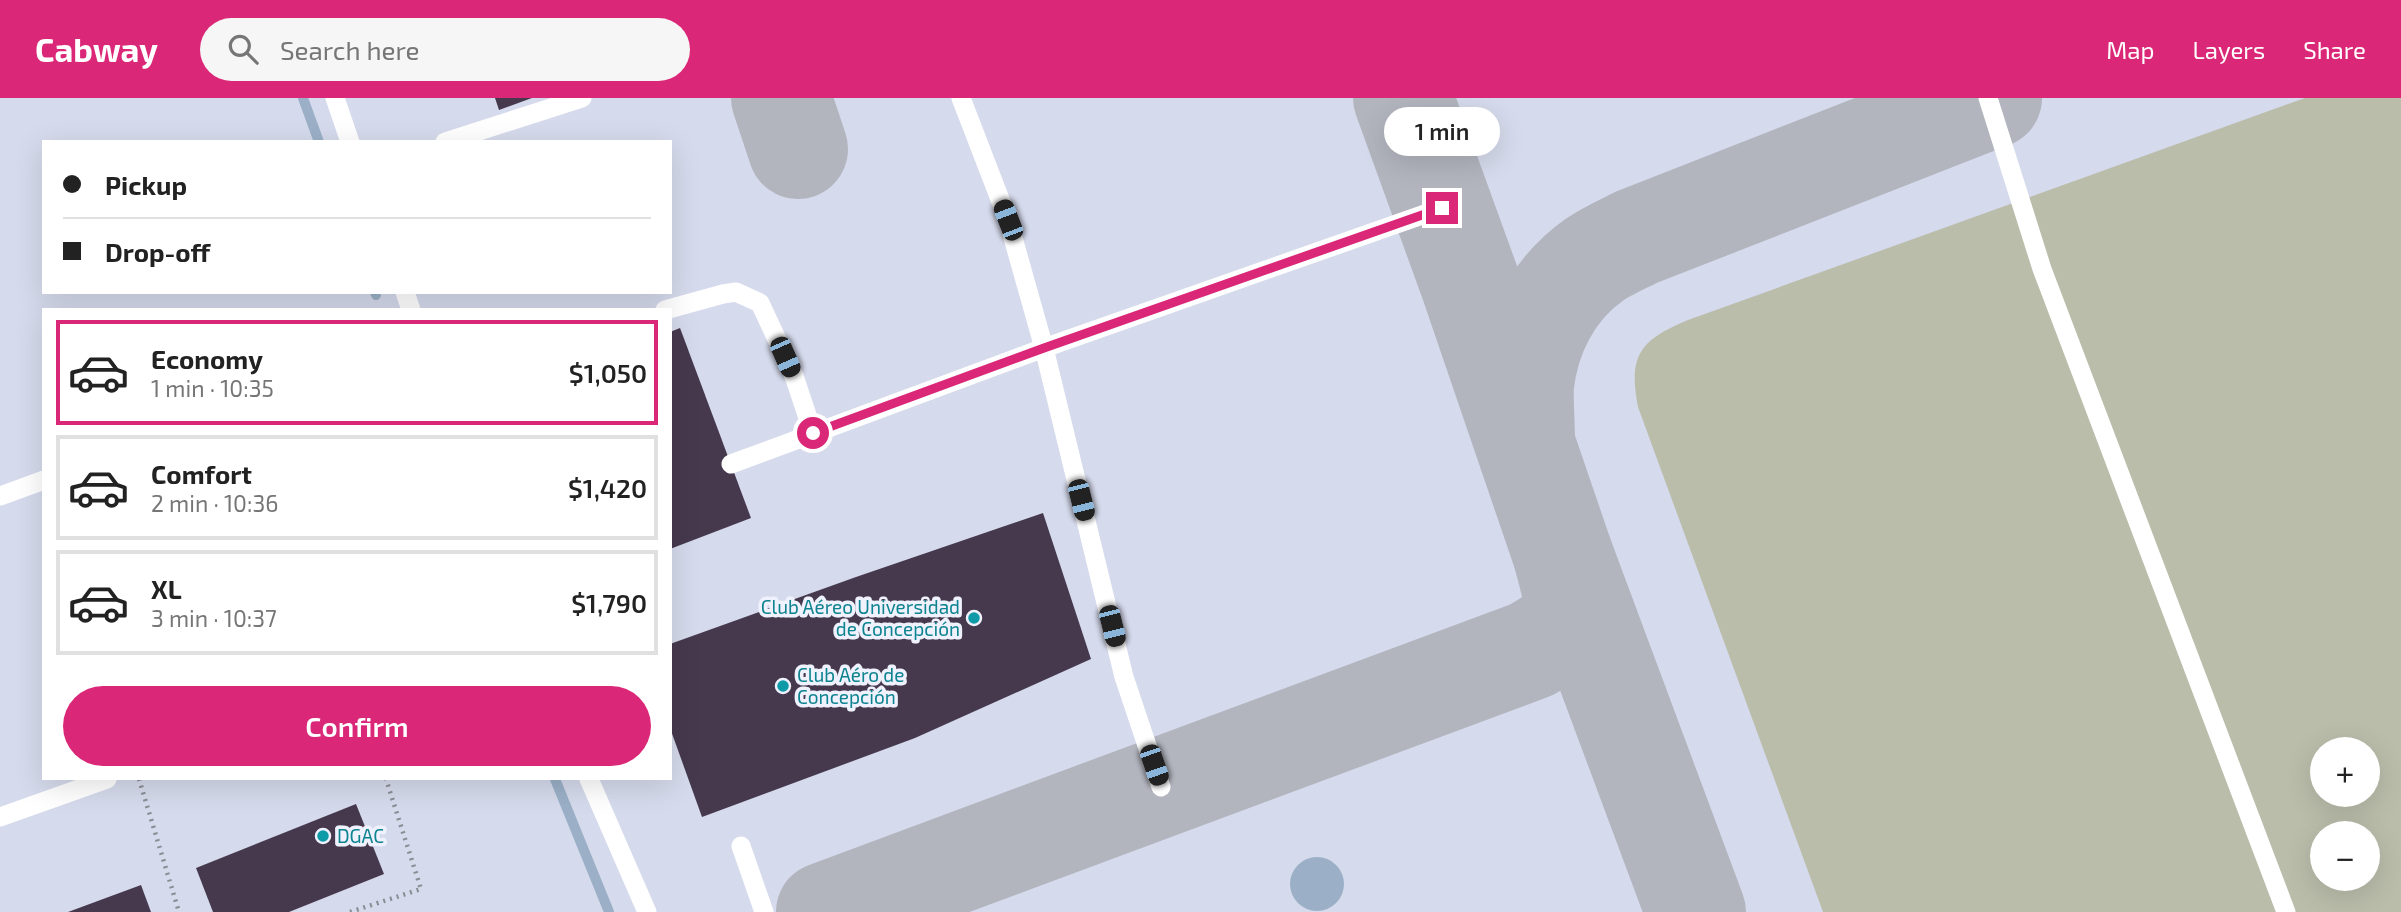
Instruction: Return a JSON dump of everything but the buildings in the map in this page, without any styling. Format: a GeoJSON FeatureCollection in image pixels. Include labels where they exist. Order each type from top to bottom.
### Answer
{"type":"FeatureCollection","features":[{"type":"Feature","properties":{"kind":"lane"},"geometry":{"type":"LineString","coordinates":[[335,98],[349,140]]}},
{"type":"Feature","properties":{"kind":"lane"},"geometry":{"type":"LineString","coordinates":[[451,140],[582,98]]}},
{"type":"Feature","properties":{"kind":"lane"},"geometry":{"type":"LineString","coordinates":[[961,98],[1008,220],[1044,348],[1124,677],[1161,787]]}},
{"type":"Feature","properties":{"kind":"lane"},"geometry":{"type":"LineString","coordinates":[[1988,98],[2042,269],[2286,912]]}},
{"type":"Feature","properties":{"kind":"lane"},"geometry":{"type":"LineString","coordinates":[[731,464],[1044,348],[1442,208]]}},
{"type":"Feature","properties":{"kind":"lane"},"geometry":{"type":"LineString","coordinates":[[672,308],[723,293],[736,292],[760,303],[794,376],[813,433]]}},
{"type":"Feature","properties":{"kind":"lane"},"geometry":{"type":"LineString","coordinates":[[0,496],[42,481]]}},
{"type":"Feature","properties":{"kind":"lane"},"geometry":{"type":"LineString","coordinates":[[0,817],[104,780]]}},
{"type":"Feature","properties":{"kind":"lane"},"geometry":{"type":"LineString","coordinates":[[589,780],[647,912]]}},
{"type":"Feature","properties":{"kind":"lane"},"geometry":{"type":"LineString","coordinates":[[741,846],[764,912]]}},
{"type":"Feature","properties":{"kind":"path"},"geometry":{"type":"LineString","coordinates":[[139,780],[179,912]]}},
{"type":"Feature","properties":{"kind":"path"},"geometry":{"type":"LineString","coordinates":[[350,912],[421,889],[386,780]]}},
{"type":"Feature","properties":{"kind":"shaded area"},"geometry":{"type":"Polygon","coordinates":[[[0,98],[2401,98],[2401,912],[0,912],[0,98]]]}},
{"type":"Feature","properties":{"kind":"shaded area"},"geometry":{"type":"Polygon","coordinates":[[[1317,857],[1336,865],[1344,884],[1336,903],[1317,911],[1298,903],[1290,884],[1298,865],[1317,857]]]}},
{"type":"Feature","properties":{"kind":"green space"},"geometry":{"type":"Polygon","coordinates":[[[2305,98],[2401,98],[2401,912],[1823,912],[1638,407],[1635,374],[1641,352],[1648,343],[1672,327],[2305,98]]]}},
{"type":"Feature","properties":{"kind":"waterway"},"geometry":{"type":"LineString","coordinates":[[303,98],[318,140]]}},
{"type":"Feature","properties":{"kind":"waterway"},"geometry":{"type":"LineString","coordinates":[[555,780],[609,912]]}},
{"type":"Feature","properties":{"kind":"taxiway"},"geometry":{"type":"LineString","coordinates":[[781,98],[798,149]]}},
{"type":"Feature","properties":{"kind":"taxiway"},"geometry":{"type":"LineString","coordinates":[[1403,98],[1470,283],[1563,555],[1696,912]]}},
{"type":"Feature","properties":{"kind":"taxiway"},"geometry":{"type":"LineString","coordinates":[[1525,440],[1524,385],[1531,349],[1555,299],[1566,285],[1594,260],[1637,237],[1992,98]]}},
{"type":"Feature","properties":{"kind":"taxiway"},"geometry":{"type":"LineString","coordinates":[[826,912],[1531,650],[1561,630],[1573,612],[1572,589],[1563,555]]}},
{"type":"Feature","properties":{"kind":"place","name":"Club Aéreo Universidad de Concepción"},"geometry":{"type":"Point","coordinates":[974,618]}},
{"type":"Feature","properties":{"kind":"place","name":"Club Aéro de Concepción"},"geometry":{"type":"Point","coordinates":[783,686]}},
{"type":"Feature","properties":{"kind":"place","name":"DGAC"},"geometry":{"type":"Point","coordinates":[323,836]}},
{"type":"Feature","properties":{"kind":"route"},"geometry":{"type":"LineString","coordinates":[[813,433],[1044,348],[1442,208]]}}]}
